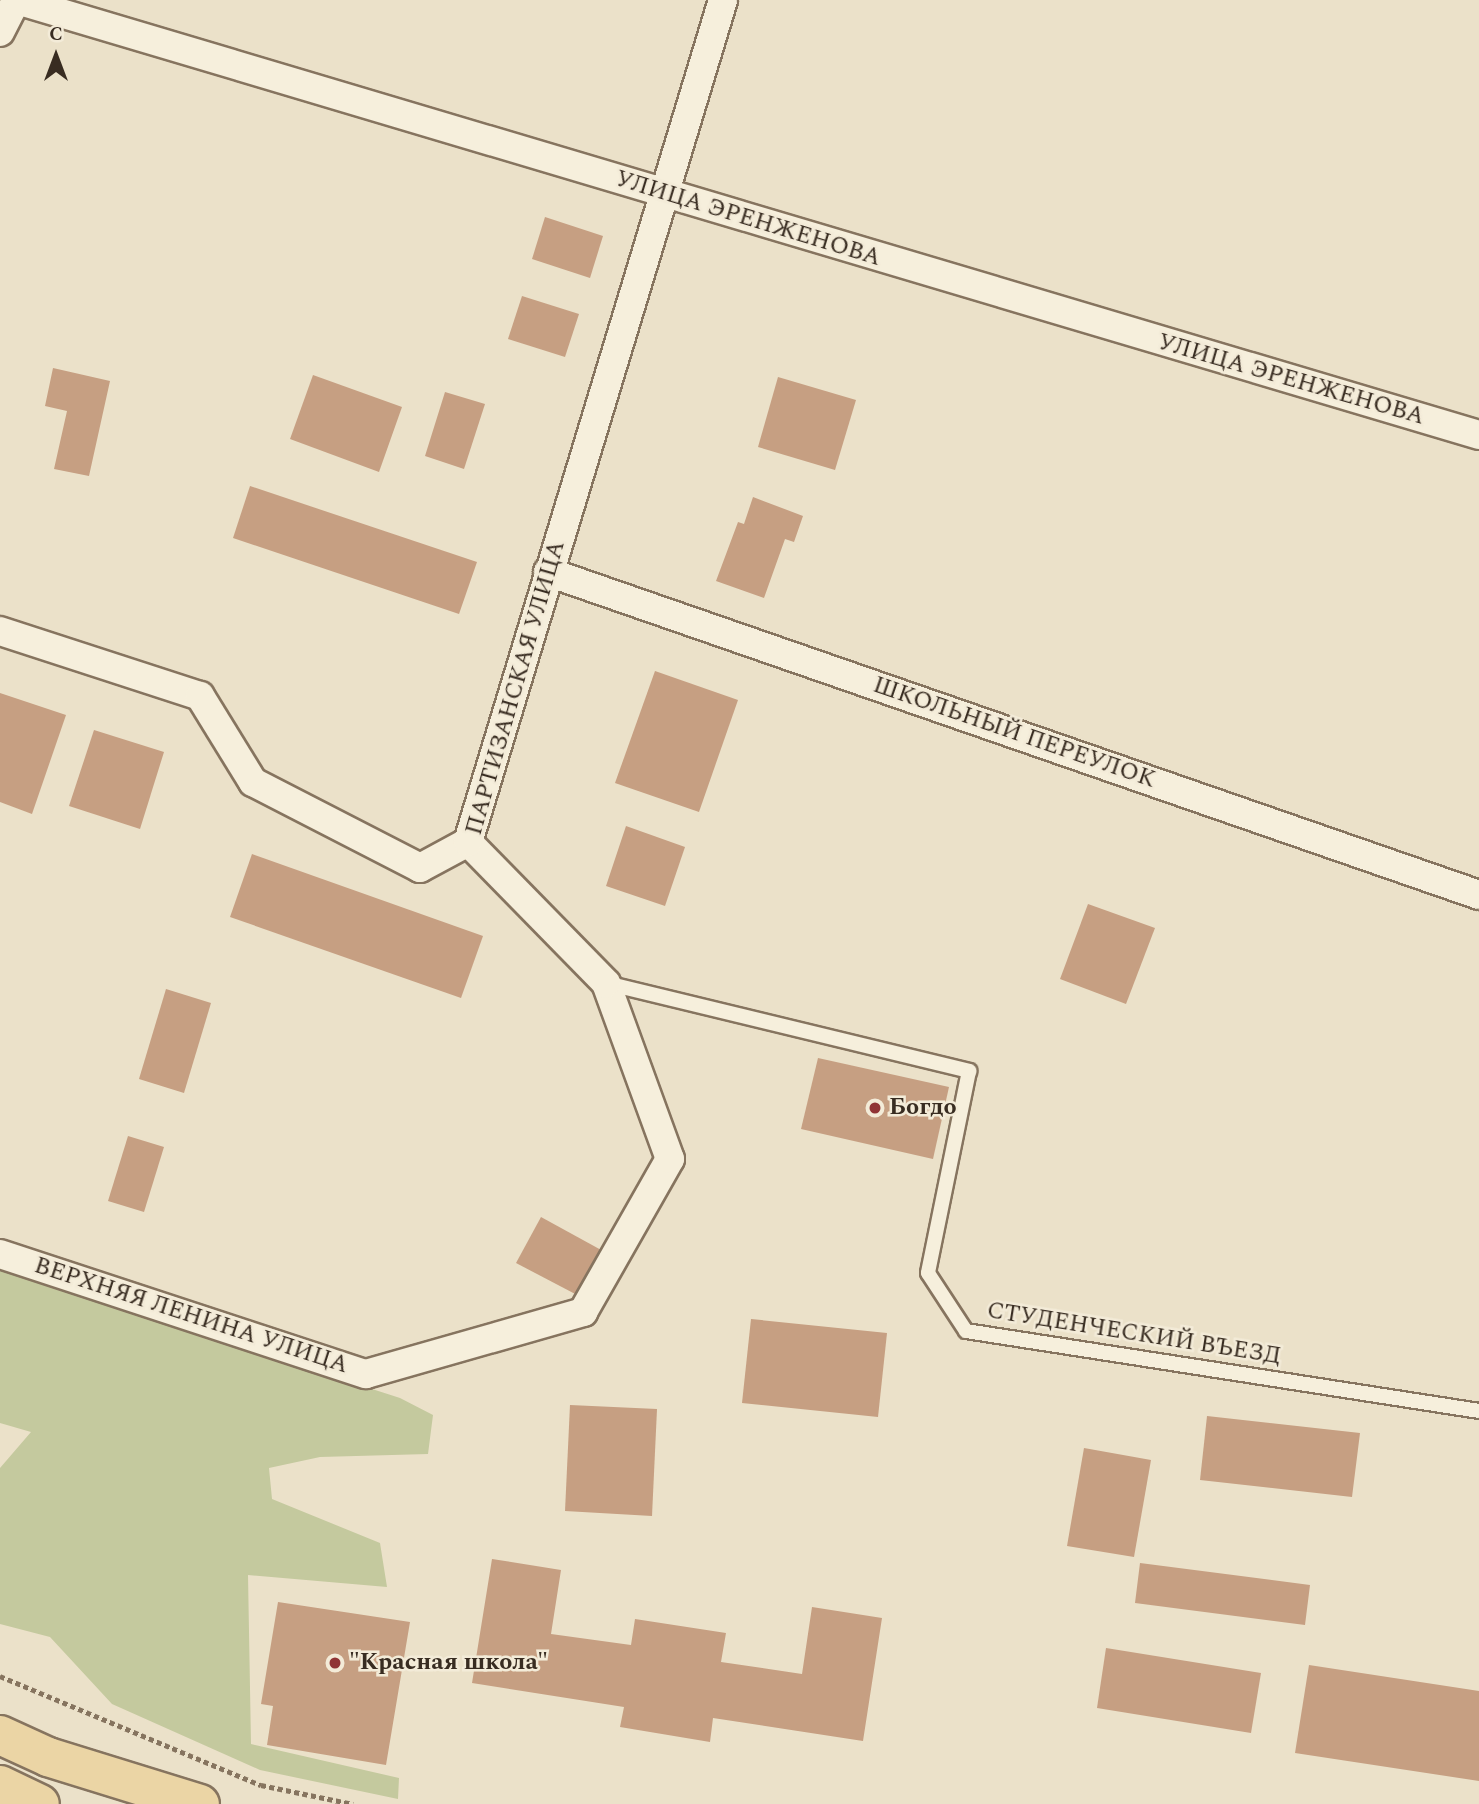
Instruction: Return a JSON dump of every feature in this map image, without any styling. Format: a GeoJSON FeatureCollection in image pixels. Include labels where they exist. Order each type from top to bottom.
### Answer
{"type":"FeatureCollection","features":[{"type":"Feature","properties":{"kind":"main road"},"geometry":{"type":"LineString","coordinates":[[0,1735],[48,1757],[200,1804]]}},
{"type":"Feature","properties":{"kind":"main road"},"geometry":{"type":"LineString","coordinates":[[0,1785],[40,1804]]}},
{"type":"Feature","properties":{"kind":"street"},"geometry":{"type":"LineString","coordinates":[[0,32],[17,0]]}},
{"type":"Feature","properties":{"kind":"street","name":"УЛИЦА ЭРЕНЖЕНОВА"},"geometry":{"type":"LineString","coordinates":[[17,0],[1479,435]]}},
{"type":"Feature","properties":{"kind":"street","name":"ПАРТИЗАНСКАЯ УЛИЦА"},"geometry":{"type":"LineString","coordinates":[[583,1312],[670,1159],[606,983],[468,842],[723,0]]}},
{"type":"Feature","properties":{"kind":"street","name":"ШКОЛЬНЫЙ ПЕРЕУЛОК"},"geometry":{"type":"LineString","coordinates":[[548,572],[1479,895]]}},
{"type":"Feature","properties":{"kind":"street"},"geometry":{"type":"LineString","coordinates":[[0,631],[200,696],[253,782],[420,868],[468,842]]}},
{"type":"Feature","properties":{"kind":"street","name":"ВЕРХНЯЯ ЛЕНИНА УЛИЦА"},"geometry":{"type":"LineString","coordinates":[[0,1254],[366,1374],[583,1312]]}},
{"type":"Feature","properties":{"kind":"lane","name":"СТУДЕНЧЕСКИЙ ВЪЕЗД"},"geometry":{"type":"LineString","coordinates":[[606,983],[969,1071],[928,1273],[966,1331],[1479,1411]]}},
{"type":"Feature","properties":{"kind":"path"},"geometry":{"type":"LineString","coordinates":[[0,1676],[261,1785],[353,1804]]}},
{"type":"Feature","properties":{"kind":"green space"},"geometry":{"type":"Polygon","coordinates":[[[0,1269],[400,1398],[433,1415],[428,1454],[320,1457],[269,1468],[272,1499],[380,1543],[387,1587],[248,1575],[251,1744],[399,1778],[398,1799],[260,1770],[112,1704],[50,1637],[0,1624],[0,1468],[31,1432],[0,1423],[0,1269]]]}},
{"type":"Feature","properties":{"kind":"building"},"geometry":{"type":"Polygon","coordinates":[[[545,217],[603,236],[590,278],[532,259],[545,217]]]}},
{"type":"Feature","properties":{"kind":"building"},"geometry":{"type":"Polygon","coordinates":[[[522,296],[579,314],[565,357],[508,339],[522,296]]]}},
{"type":"Feature","properties":{"kind":"building"},"geometry":{"type":"Polygon","coordinates":[[[53,368],[110,381],[89,476],[54,469],[67,411],[45,406],[53,368]]]}},
{"type":"Feature","properties":{"kind":"building"},"geometry":{"type":"Polygon","coordinates":[[[313,375],[402,407],[379,472],[290,439],[313,375]]]}},
{"type":"Feature","properties":{"kind":"building"},"geometry":{"type":"Polygon","coordinates":[[[778,377],[856,400],[835,470],[758,447],[778,377]]]}},
{"type":"Feature","properties":{"kind":"building"},"geometry":{"type":"Polygon","coordinates":[[[445,392],[485,404],[464,469],[425,456],[445,392]]]}},
{"type":"Feature","properties":{"kind":"building"},"geometry":{"type":"Polygon","coordinates":[[[250,486],[477,562],[459,614],[233,538],[250,486]]]}},
{"type":"Feature","properties":{"kind":"building"},"geometry":{"type":"Polygon","coordinates":[[[753,497],[803,516],[794,542],[785,539],[764,598],[716,581],[738,522],[744,524],[753,497]]]}},
{"type":"Feature","properties":{"kind":"building"},"geometry":{"type":"Polygon","coordinates":[[[655,671],[738,700],[699,812],[615,783],[655,671]]]}},
{"type":"Feature","properties":{"kind":"building"},"geometry":{"type":"Polygon","coordinates":[[[0,693],[66,715],[32,814],[0,802],[0,693]]]}},
{"type":"Feature","properties":{"kind":"building"},"geometry":{"type":"Polygon","coordinates":[[[94,730],[164,752],[140,829],[69,806],[94,730]]]}},
{"type":"Feature","properties":{"kind":"building"},"geometry":{"type":"Polygon","coordinates":[[[626,826],[685,847],[665,906],[606,886],[626,826]]]}},
{"type":"Feature","properties":{"kind":"building"},"geometry":{"type":"Polygon","coordinates":[[[252,854],[483,936],[461,998],[230,917],[252,854]]]}},
{"type":"Feature","properties":{"kind":"building"},"geometry":{"type":"Polygon","coordinates":[[[1088,904],[1155,928],[1126,1004],[1060,979],[1088,904]]]}},
{"type":"Feature","properties":{"kind":"building"},"geometry":{"type":"Polygon","coordinates":[[[166,989],[211,1003],[184,1093],[139,1079],[166,989]]]}},
{"type":"Feature","properties":{"kind":"building","name":"Богдо"},"geometry":{"type":"Polygon","coordinates":[[[818,1058],[949,1087],[933,1159],[801,1129],[818,1058]]]}},
{"type":"Feature","properties":{"kind":"building"},"geometry":{"type":"Polygon","coordinates":[[[128,1136],[164,1147],[144,1212],[108,1201],[128,1136]]]}},
{"type":"Feature","properties":{"kind":"building"},"geometry":{"type":"Polygon","coordinates":[[[541,1217],[603,1251],[579,1296],[516,1263],[541,1217]]]}},
{"type":"Feature","properties":{"kind":"building"},"geometry":{"type":"Polygon","coordinates":[[[751,1319],[887,1333],[878,1417],[742,1403],[751,1319]]]}},
{"type":"Feature","properties":{"kind":"building"},"geometry":{"type":"Polygon","coordinates":[[[570,1405],[657,1409],[652,1516],[565,1511],[570,1405]]]}},
{"type":"Feature","properties":{"kind":"building"},"geometry":{"type":"Polygon","coordinates":[[[1207,1416],[1360,1433],[1352,1497],[1200,1480],[1207,1416]]]}},
{"type":"Feature","properties":{"kind":"building"},"geometry":{"type":"Polygon","coordinates":[[[1084,1448],[1151,1460],[1134,1557],[1067,1546],[1084,1448]]]}},
{"type":"Feature","properties":{"kind":"building"},"geometry":{"type":"Polygon","coordinates":[[[492,1559],[561,1570],[551,1634],[631,1645],[635,1619],[726,1633],[721,1662],[802,1674],[812,1607],[882,1618],[863,1741],[713,1718],[710,1742],[620,1727],[624,1707],[472,1683],[492,1559]]]}},
{"type":"Feature","properties":{"kind":"building"},"geometry":{"type":"Polygon","coordinates":[[[1140,1563],[1310,1585],[1305,1625],[1135,1603],[1140,1563]]]}},
{"type":"Feature","properties":{"kind":"building","name":"\"Красная школа\""},"geometry":{"type":"Polygon","coordinates":[[[278,1602],[410,1622],[386,1765],[267,1745],[273,1706],[261,1704],[278,1602]]]}},
{"type":"Feature","properties":{"kind":"building"},"geometry":{"type":"Polygon","coordinates":[[[1106,1648],[1261,1673],[1251,1733],[1097,1708],[1106,1648]]]}},
{"type":"Feature","properties":{"kind":"building"},"geometry":{"type":"Polygon","coordinates":[[[1309,1665],[1479,1691],[1479,1781],[1295,1753],[1309,1665]]]}},
{"type":"Feature","properties":{"kind":"place","name":"Богдо"},"geometry":{"type":"Point","coordinates":[875,1108]}},
{"type":"Feature","properties":{"kind":"place","name":"\"Красная школа\""},"geometry":{"type":"Point","coordinates":[335,1663]}}]}
